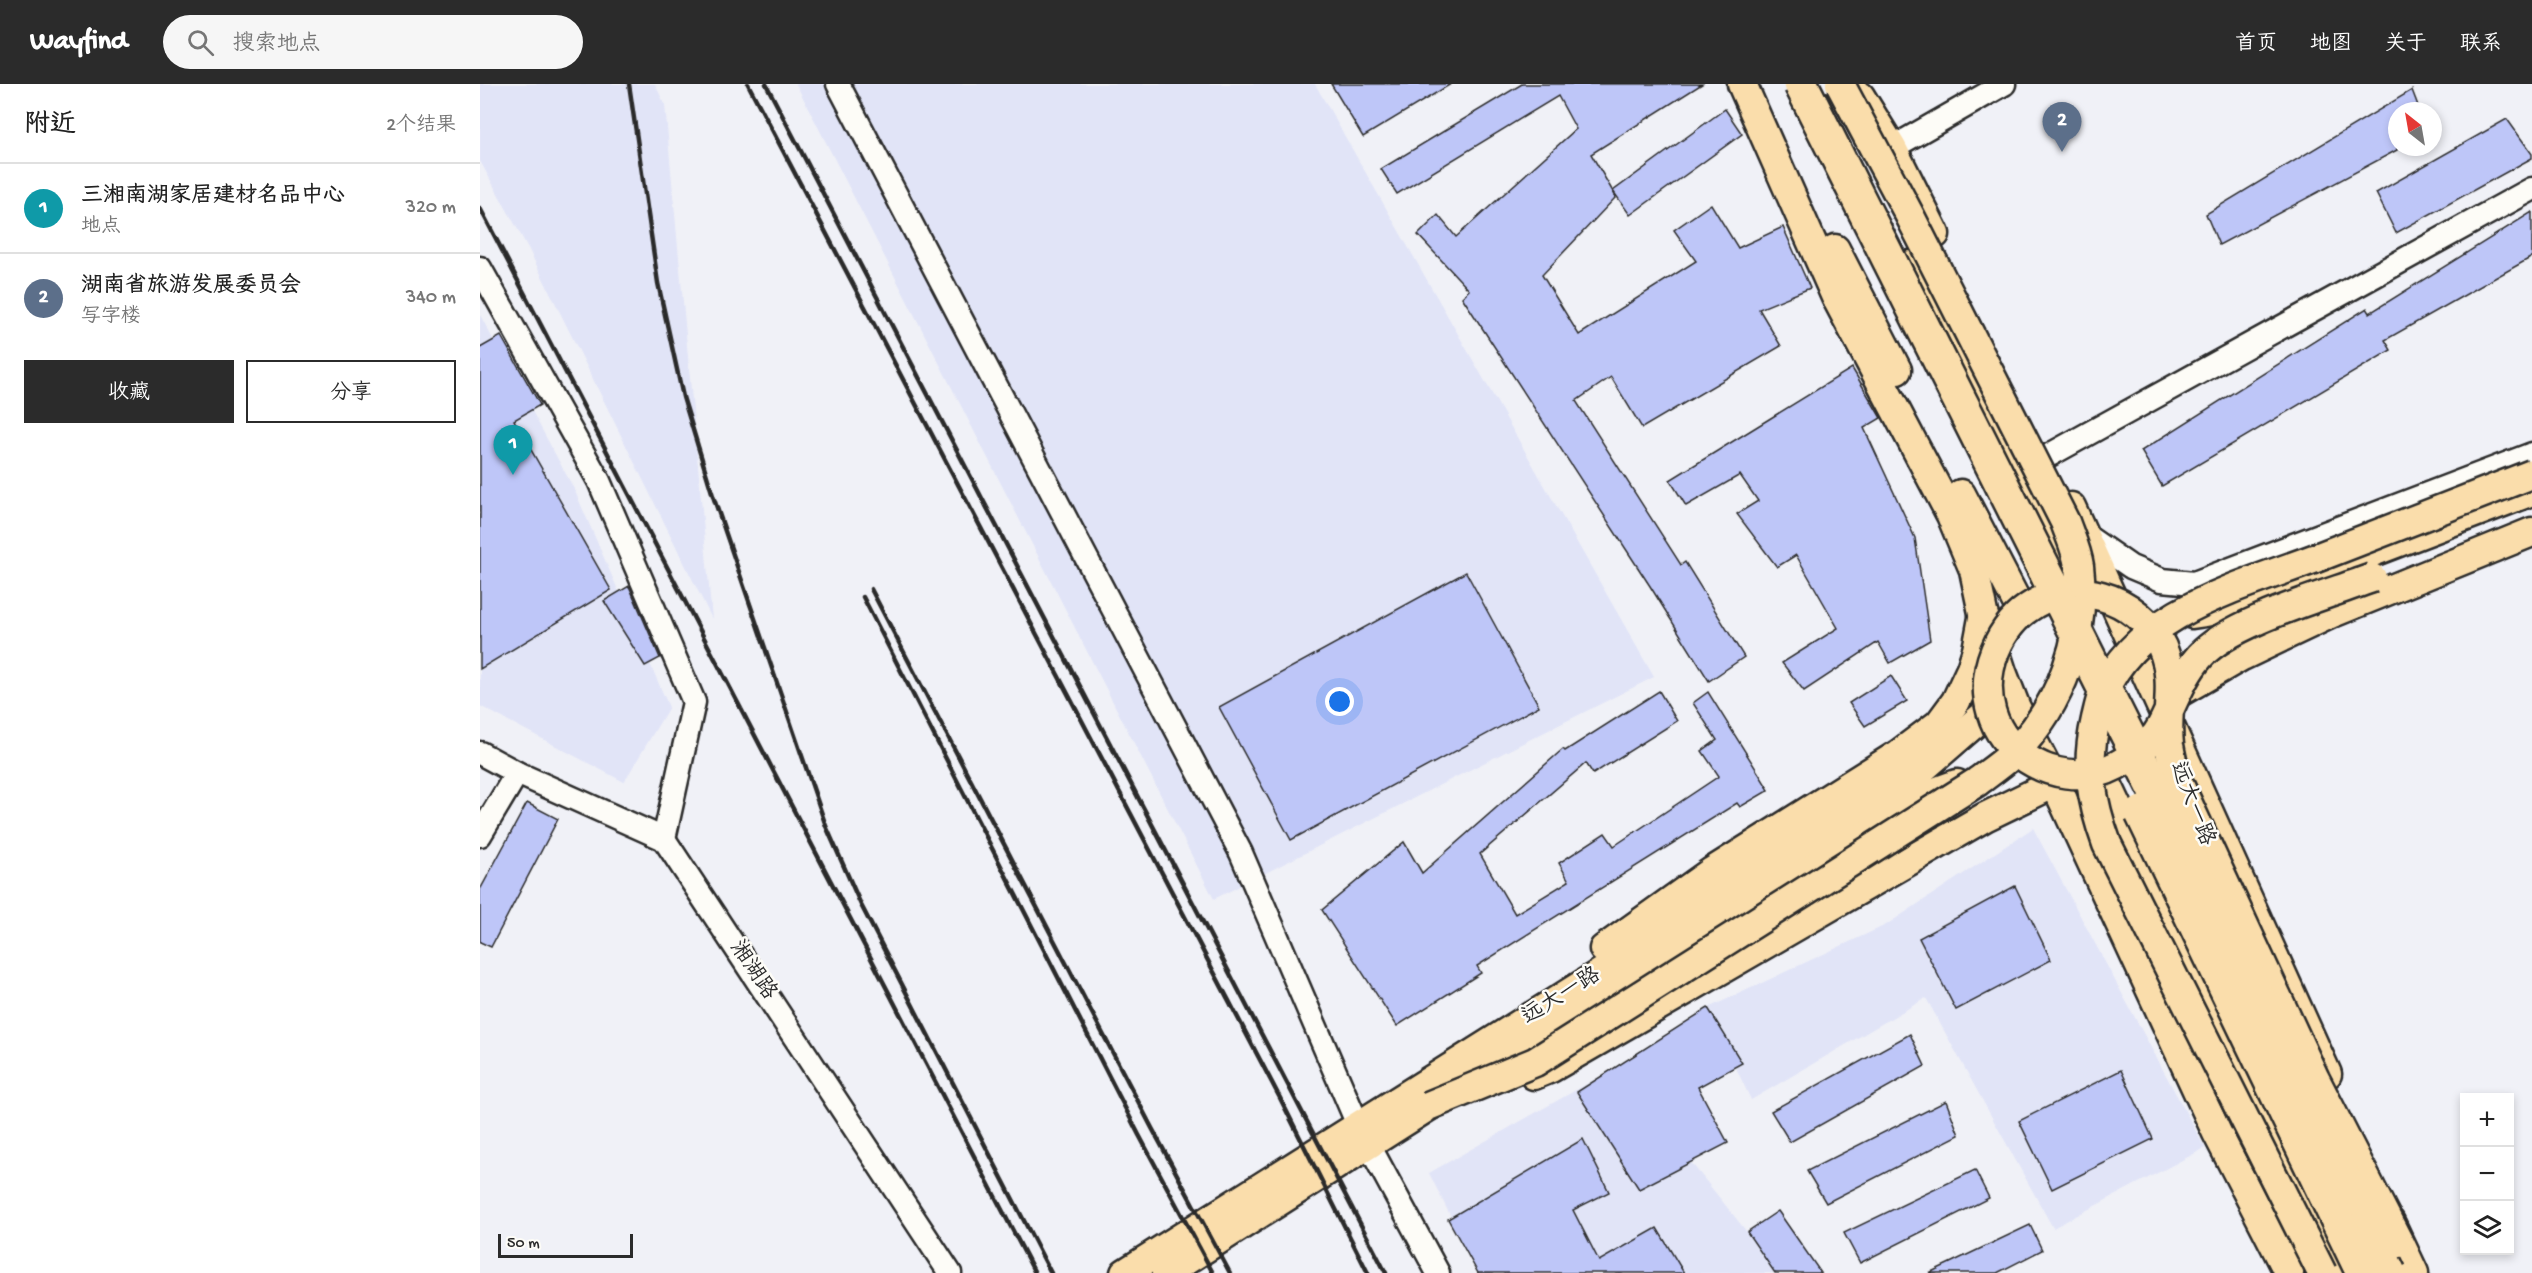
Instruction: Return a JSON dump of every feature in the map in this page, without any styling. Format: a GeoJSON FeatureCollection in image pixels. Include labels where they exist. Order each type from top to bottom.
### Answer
{"type":"FeatureCollection","features":[{"type":"Feature","properties":{"kind":"highway"},"geometry":{"type":"LineString","coordinates":[[1779,84],[2034,593],[2364,1273]]}},
{"type":"Feature","properties":{"kind":"highway"},"geometry":{"type":"LineString","coordinates":[[1801,84],[2232,943],[2394,1258]]}},
{"type":"Feature","properties":{"kind":"main road"},"geometry":{"type":"LineString","coordinates":[[1742,84],[2022,612]]}},
{"type":"Feature","properties":{"kind":"main road"},"geometry":{"type":"LineString","coordinates":[[1818,84],[2076,593]]}},
{"type":"Feature","properties":{"kind":"main road"},"geometry":{"type":"LineString","coordinates":[[1428,1107],[1535,1062],[1977,782],[2012,755],[2037,727],[2055,694],[2075,646],[2080,608],[2079,564],[2065,522],[1909,214],[1840,84]]}},
{"type":"Feature","properties":{"kind":"main road"},"geometry":{"type":"LineString","coordinates":[[1852,84],[1892,148],[2085,535],[2165,703]]}},
{"type":"Feature","properties":{"kind":"main road"},"geometry":{"type":"LineString","coordinates":[[1794,182],[1836,297],[1951,515],[1974,570],[1983,613],[2016,708],[2055,783],[2217,1133],[2289,1273]]}},
{"type":"Feature","properties":{"kind":"main road"},"geometry":{"type":"LineString","coordinates":[[2322,1273],[2107,844],[2094,809],[2090,773],[2090,754],[2102,694],[2115,671],[2151,633],[2207,600],[2532,474]]}},
{"type":"Feature","properties":{"kind":"main road","name":"远大一路"},"geometry":{"type":"LineString","coordinates":[[2414,1273],[2394,1258],[2315,1079],[2177,780],[2169,744],[2165,703],[2200,656],[2236,629],[2532,491]]}},
{"type":"Feature","properties":{"kind":"main road","name":"远大一路"},"geometry":{"type":"LineString","coordinates":[[2139,616],[2174,616],[2206,612],[2263,594],[2367,567],[2532,516]]}},
{"type":"Feature","properties":{"kind":"main road"},"geometry":{"type":"LineString","coordinates":[[2165,703],[2242,656],[2330,614],[2532,532]]}},
{"type":"Feature","properties":{"kind":"main road"},"geometry":{"type":"LineString","coordinates":[[2076,593],[2110,598],[2125,605],[2139,616],[2152,630],[2162,647],[2169,672],[2160,730],[2134,755],[2118,765],[2101,771],[2081,774],[2061,773],[2025,758],[2010,744],[1999,728],[1991,709],[1988,692],[1992,656],[1999,640],[2022,612],[2047,598],[2076,593]]}},
{"type":"Feature","properties":{"kind":"main road"},"geometry":{"type":"LineString","coordinates":[[1489,1043],[1591,959],[1713,872],[1909,748],[1939,724],[1956,701],[1971,669],[1977,650],[1983,613]]}},
{"type":"Feature","properties":{"kind":"main road","name":"远大一路"},"geometry":{"type":"LineString","coordinates":[[1166,1273],[1369,1136],[1489,1043],[1915,775],[1991,709]]}},
{"type":"Feature","properties":{"kind":"main road","name":"远大一路"},"geometry":{"type":"LineString","coordinates":[[1125,1273],[1369,1136],[1428,1107],[1935,792],[2025,758]]}},
{"type":"Feature","properties":{"kind":"main road"},"geometry":{"type":"LineString","coordinates":[[2101,771],[2338,1273]]}},
{"type":"Feature","properties":{"kind":"main road"},"geometry":{"type":"LineString","coordinates":[[1369,1136],[1551,1068],[1985,817],[2055,783]]}},
{"type":"Feature","properties":{"kind":"street"},"geometry":{"type":"LineString","coordinates":[[838,84],[1241,853],[1369,1136],[1438,1273]]}},
{"type":"Feature","properties":{"kind":"street"},"geometry":{"type":"LineString","coordinates":[[1892,148],[2004,84]]}},
{"type":"Feature","properties":{"kind":"street"},"geometry":{"type":"LineString","coordinates":[[2046,457],[2532,189]]}},
{"type":"Feature","properties":{"kind":"street"},"geometry":{"type":"LineString","coordinates":[[480,268],[599,481],[694,702],[664,839],[517,773],[480,753]]}},
{"type":"Feature","properties":{"kind":"street"},"geometry":{"type":"LineString","coordinates":[[2085,535],[2131,567],[2162,580],[2194,583],[2532,454]]}},
{"type":"Feature","properties":{"kind":"street"},"geometry":{"type":"LineString","coordinates":[[480,836],[517,773]]}},
{"type":"Feature","properties":{"kind":"street","name":"湘湖路"},"geometry":{"type":"LineString","coordinates":[[664,839],[950,1273]]}},
{"type":"Feature","properties":{"kind":"shaded area"},"geometry":{"type":"Polygon","coordinates":[[[480,84],[655,84],[665,105],[712,619],[528,248],[480,161],[480,84]]]}},
{"type":"Feature","properties":{"kind":"shaded area"},"geometry":{"type":"Polygon","coordinates":[[[796,84],[1315,84],[1654,677],[1214,899],[796,84]]]}},
{"type":"Feature","properties":{"kind":"shaded area"},"geometry":{"type":"Polygon","coordinates":[[[480,315],[574,489],[669,707],[624,782],[480,706],[480,315]]]}},
{"type":"Feature","properties":{"kind":"shaded area"},"geometry":{"type":"Polygon","coordinates":[[[2033,828],[2205,1148],[2053,1228],[1926,998],[1751,1100],[1708,1008],[1886,925],[2033,828]]]}},
{"type":"Feature","properties":{"kind":"shaded area"},"geometry":{"type":"Polygon","coordinates":[[[1615,1068],[1780,1273],[1479,1273],[1429,1173],[1615,1068]]]}},
{"type":"Feature","properties":{"kind":"building"},"geometry":{"type":"Polygon","coordinates":[[[1331,84],[1451,84],[1363,137],[1331,84]]]}},
{"type":"Feature","properties":{"kind":"building"},"geometry":{"type":"Polygon","coordinates":[[[1522,84],[1702,84],[1591,154],[1616,197],[1542,275],[1579,335],[1696,261],[1674,230],[1711,204],[1738,248],[1783,227],[1810,288],[1759,309],[1781,346],[1642,428],[1611,377],[1576,401],[1681,565],[1685,562],[1744,657],[1709,681],[1462,297],[1469,290],[1418,235],[1438,215],[1456,237],[1576,129],[1558,96],[1397,194],[1381,169],[1522,84]]]}},
{"type":"Feature","properties":{"kind":"building"},"geometry":{"type":"Polygon","coordinates":[[[2412,90],[2417,102],[2392,102],[2412,90]]]}},
{"type":"Feature","properties":{"kind":"building"},"geometry":{"type":"Polygon","coordinates":[[[2388,104],[2388,155],[2219,245],[2206,214],[2388,104]]]}},
{"type":"Feature","properties":{"kind":"building"},"geometry":{"type":"Polygon","coordinates":[[[1725,109],[1742,134],[1630,215],[1613,191],[1725,109]]]}},
{"type":"Feature","properties":{"kind":"building"},"geometry":{"type":"Polygon","coordinates":[[[2507,119],[2532,154],[2532,158],[2396,233],[2376,193],[2507,119]]]}},
{"type":"Feature","properties":{"kind":"building"},"geometry":{"type":"Polygon","coordinates":[[[2532,212],[2532,257],[2385,340],[2391,350],[2162,486],[2141,451],[2367,308],[2370,313],[2532,212]]]}},
{"type":"Feature","properties":{"kind":"building"},"geometry":{"type":"Polygon","coordinates":[[[501,336],[540,405],[514,420],[611,590],[480,669],[480,348],[501,336]]]}},
{"type":"Feature","properties":{"kind":"building"},"geometry":{"type":"Polygon","coordinates":[[[1852,368],[1881,418],[1864,428],[1915,538],[1930,640],[1890,663],[1878,642],[1804,691],[1782,663],[1838,628],[1796,555],[1777,567],[1737,514],[1758,501],[1740,475],[1686,506],[1670,480],[1852,368]]]}},
{"type":"Feature","properties":{"kind":"building"},"geometry":{"type":"Polygon","coordinates":[[[1466,572],[1539,706],[1291,840],[1219,707],[1466,572]]]}},
{"type":"Feature","properties":{"kind":"building"},"geometry":{"type":"Polygon","coordinates":[[[629,586],[660,658],[645,666],[604,601],[629,586]]]}},
{"type":"Feature","properties":{"kind":"building"},"geometry":{"type":"Polygon","coordinates":[[[1891,676],[1907,701],[1865,726],[1849,703],[1891,676]]]}},
{"type":"Feature","properties":{"kind":"building"},"geometry":{"type":"Polygon","coordinates":[[[1659,691],[1677,721],[1593,774],[1586,763],[1480,854],[1515,914],[1569,881],[1559,863],[1605,833],[1614,846],[1719,776],[1702,751],[1717,740],[1693,703],[1708,692],[1769,790],[1740,807],[1737,803],[1477,966],[1481,973],[1397,1026],[1322,910],[1404,842],[1422,873],[1563,749],[1565,751],[1659,691]]]}},
{"type":"Feature","properties":{"kind":"building"},"geometry":{"type":"Polygon","coordinates":[[[527,803],[558,819],[491,947],[480,942],[480,890],[527,803]]]}},
{"type":"Feature","properties":{"kind":"building"},"geometry":{"type":"Polygon","coordinates":[[[2015,886],[2051,960],[1956,1010],[1919,938],[2015,886]]]}},
{"type":"Feature","properties":{"kind":"building"},"geometry":{"type":"Polygon","coordinates":[[[1708,1008],[1742,1063],[1698,1087],[1728,1143],[1639,1189],[1577,1092],[1708,1008]]]}},
{"type":"Feature","properties":{"kind":"building"},"geometry":{"type":"Polygon","coordinates":[[[1910,1034],[1925,1066],[1790,1142],[1771,1111],[1910,1034]]]}},
{"type":"Feature","properties":{"kind":"building"},"geometry":{"type":"Polygon","coordinates":[[[2121,1070],[2153,1139],[2052,1189],[2019,1121],[2121,1070]]]}},
{"type":"Feature","properties":{"kind":"building"},"geometry":{"type":"Polygon","coordinates":[[[1946,1101],[1959,1135],[1826,1203],[1807,1171],[1946,1101]]]}},
{"type":"Feature","properties":{"kind":"building"},"geometry":{"type":"Polygon","coordinates":[[[1583,1139],[1609,1192],[1573,1210],[1599,1261],[1657,1228],[1684,1273],[1478,1273],[1448,1219],[1583,1139]]]}},
{"type":"Feature","properties":{"kind":"building"},"geometry":{"type":"Polygon","coordinates":[[[1975,1170],[1989,1198],[1860,1263],[1844,1233],[1975,1170]]]}},
{"type":"Feature","properties":{"kind":"building"},"geometry":{"type":"Polygon","coordinates":[[[1778,1211],[1821,1273],[1775,1273],[1747,1232],[1778,1211]]]}},
{"type":"Feature","properties":{"kind":"building"},"geometry":{"type":"Polygon","coordinates":[[[2030,1225],[2042,1250],[1997,1273],[1929,1273],[2030,1225]]]}},
{"type":"Feature","properties":{"kind":"railway"},"geometry":{"type":"LineString","coordinates":[[629,84],[658,283],[683,397],[714,499],[826,826],[861,905],[1051,1273]]}},
{"type":"Feature","properties":{"kind":"railway"},"geometry":{"type":"LineString","coordinates":[[748,84],[1280,1098],[1368,1273]]}},
{"type":"Feature","properties":{"kind":"railway"},"geometry":{"type":"LineString","coordinates":[[766,84],[1386,1273]]}},
{"type":"Feature","properties":{"kind":"railway"},"geometry":{"type":"LineString","coordinates":[[480,208],[1035,1273]]}},
{"type":"Feature","properties":{"kind":"railway"},"geometry":{"type":"LineString","coordinates":[[871,589],[1230,1273]]}},
{"type":"Feature","properties":{"kind":"railway"},"geometry":{"type":"LineString","coordinates":[[863,597],[1139,1135],[1213,1273]]}},
{"type":"Feature","properties":{"kind":"place","name":"湖南省旅游发展委员会"},"geometry":{"type":"Point","coordinates":[2062,152]}},
{"type":"Feature","properties":{"kind":"place","name":"三湘南湖家居建材名品中心"},"geometry":{"type":"Point","coordinates":[513,475]}}]}
